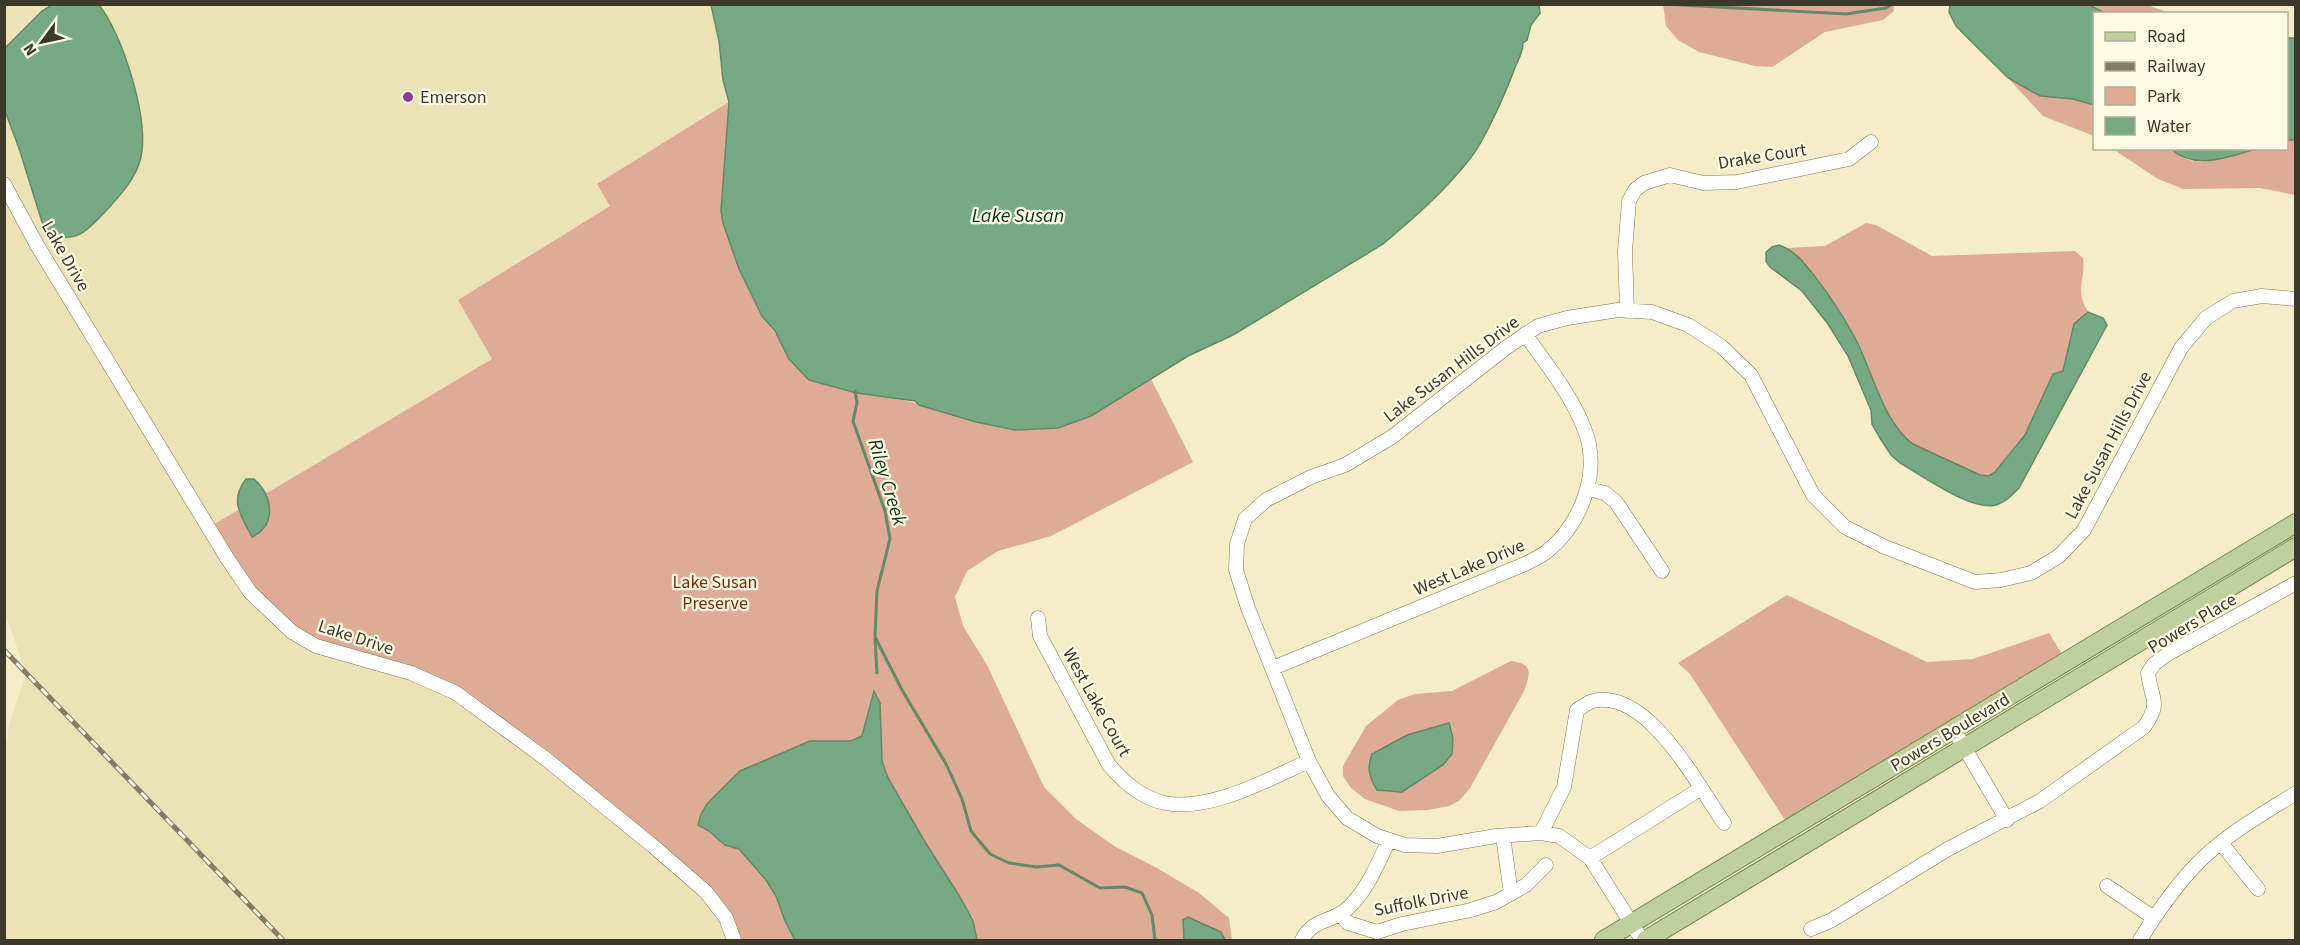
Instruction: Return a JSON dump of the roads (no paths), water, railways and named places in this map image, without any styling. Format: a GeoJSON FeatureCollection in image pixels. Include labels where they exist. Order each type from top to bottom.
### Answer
{"type":"FeatureCollection","features":[{"type":"Feature","properties":{"kind":"main road","name":"Powers Boulevard"},"geometry":{"type":"LineString","coordinates":[[1604,940],[2295,523]]}},
{"type":"Feature","properties":{"kind":"main road","name":"Powers Boulevard"},"geometry":{"type":"LineString","coordinates":[[1644,940],[2295,547]]}},
{"type":"Feature","properties":{"kind":"street","name":"Drake Court"},"geometry":{"type":"LineString","coordinates":[[1627,311],[1624,251],[1629,201],[1635,190],[1644,183],[1670,175],[1703,183],[1737,182],[1849,159],[1871,142]]}},
{"type":"Feature","properties":{"kind":"street","name":"Lake Drive"},"geometry":{"type":"LineString","coordinates":[[4,184],[37,245],[220,548],[250,592],[292,632],[316,646],[428,680],[456,693],[498,723],[546,759],[706,892],[726,918],[734,940]]}},
{"type":"Feature","properties":{"kind":"street","name":"Lake Susan Hills Drive"},"geometry":{"type":"LineString","coordinates":[[1644,940],[1590,858],[1559,836],[1541,833],[1437,846],[1405,844],[1377,836],[1347,818],[1328,796],[1309,761],[1274,668],[1248,608],[1236,570],[1237,544],[1245,519],[1266,500],[1311,477],[1345,465],[1392,436],[1538,326],[1567,318],[1627,311],[1652,312],[1688,325],[1721,346],[1751,375],[1813,495],[1845,527],[1885,547],[1975,582],[2001,580],[2031,573],[2059,556],[2084,530],[2181,348],[2206,318],[2234,301],[2262,296],[2295,299]]}},
{"type":"Feature","properties":{"kind":"street","name":"West Lake Drive"},"geometry":{"type":"LineString","coordinates":[[1274,668],[1525,564],[1545,553],[1560,539],[1572,523],[1588,489],[1590,454],[1586,431],[1563,388],[1525,334]]}},
{"type":"Feature","properties":{"kind":"street"},"geometry":{"type":"LineString","coordinates":[[1588,489],[1605,493],[1616,502],[1662,571]]}},
{"type":"Feature","properties":{"kind":"street","name":"Powers Place"},"geometry":{"type":"LineString","coordinates":[[1811,929],[1832,920],[1948,849],[2040,801],[2144,727],[2152,716],[2156,704],[2148,673],[2154,664],[2295,583]]}},
{"type":"Feature","properties":{"kind":"street","name":"West Lake Court"},"geometry":{"type":"LineString","coordinates":[[1038,618],[1040,636],[1108,765],[1124,782],[1142,794],[1165,803],[1195,804],[1228,796],[1309,761]]}},
{"type":"Feature","properties":{"kind":"street"},"geometry":{"type":"LineString","coordinates":[[1541,833],[1564,788],[1577,710],[1592,701],[1606,700],[1630,706],[1651,723],[1672,745],[1724,823]]}},
{"type":"Feature","properties":{"kind":"street"},"geometry":{"type":"LineString","coordinates":[[1954,730],[2007,820]]}},
{"type":"Feature","properties":{"kind":"street"},"geometry":{"type":"LineString","coordinates":[[1590,858],[1701,789]]}},
{"type":"Feature","properties":{"kind":"street"},"geometry":{"type":"LineString","coordinates":[[2140,940],[2167,899],[2196,865],[2221,843],[2295,793]]}},
{"type":"Feature","properties":{"kind":"street"},"geometry":{"type":"LineString","coordinates":[[1503,836],[1511,894]]}},
{"type":"Feature","properties":{"kind":"street"},"geometry":{"type":"LineString","coordinates":[[1302,940],[1307,930],[1320,921],[1340,914],[1361,894],[1389,840]]}},
{"type":"Feature","properties":{"kind":"street"},"geometry":{"type":"LineString","coordinates":[[2221,843],[2258,889]]}},
{"type":"Feature","properties":{"kind":"street","name":"Suffolk Drive"},"geometry":{"type":"LineString","coordinates":[[1340,914],[1348,922],[1377,932],[1402,924],[1471,910],[1496,902],[1526,885],[1546,865]]}},
{"type":"Feature","properties":{"kind":"street"},"geometry":{"type":"LineString","coordinates":[[2107,886],[2154,918]]}},
{"type":"Feature","properties":{"kind":"water"},"geometry":{"type":"Polygon","coordinates":[[[53,4],[99,5],[117,36],[132,78],[138,100],[142,141],[139,165],[126,188],[91,226],[76,236],[61,238],[52,237],[42,222],[5,111],[5,48],[42,11],[53,4]]]}},
{"type":"Feature","properties":{"kind":"water"},"geometry":{"type":"Polygon","coordinates":[[[2087,4],[2103,12],[2093,12],[2093,105],[2073,99],[2040,96],[2008,78],[1956,26],[1949,12],[1950,5],[2087,4]]]}},
{"type":"Feature","properties":{"kind":"water","name":"Lake Susan"},"geometry":{"type":"Polygon","coordinates":[[[711,5],[1539,5],[1540,13],[1531,25],[1505,92],[1477,148],[1452,180],[1407,224],[1383,244],[1233,335],[1188,356],[1091,416],[1058,428],[1015,430],[976,422],[919,405],[915,401],[857,393],[809,380],[789,359],[775,331],[762,316],[739,269],[723,223],[721,211],[729,102],[723,80],[719,41],[711,5]]]}},
{"type":"Feature","properties":{"kind":"water"},"geometry":{"type":"Polygon","coordinates":[[[2288,38],[2295,38],[2295,140],[2288,140],[2288,38]]]}},
{"type":"Feature","properties":{"kind":"water"},"geometry":{"type":"Polygon","coordinates":[[[2172,150],[2252,150],[2201,161],[2181,156],[2172,150]]]}},
{"type":"Feature","properties":{"kind":"water"},"geometry":{"type":"Polygon","coordinates":[[[1779,245],[1795,254],[1804,263],[1836,306],[1860,349],[1885,408],[1902,434],[1913,444],[1980,475],[1989,476],[1995,472],[2025,435],[2053,374],[2063,371],[2074,324],[2088,312],[2103,318],[2107,325],[2019,488],[2011,496],[1996,505],[1986,506],[1974,503],[1934,483],[1891,455],[1872,424],[1871,410],[1848,356],[1828,324],[1802,291],[1770,267],[1766,261],[1766,252],[1779,245]]]}},
{"type":"Feature","properties":{"kind":"water"},"geometry":{"type":"Polygon","coordinates":[[[246,479],[254,479],[260,486],[270,509],[266,525],[252,537],[238,508],[238,494],[246,479]]]}},
{"type":"Feature","properties":{"kind":"water"},"geometry":{"type":"Polygon","coordinates":[[[874,691],[880,703],[882,761],[888,778],[960,897],[973,921],[977,940],[795,940],[776,896],[766,880],[739,849],[725,845],[698,825],[707,804],[740,771],[810,741],[851,741],[862,736],[874,691]]]}},
{"type":"Feature","properties":{"kind":"water"},"geometry":{"type":"Polygon","coordinates":[[[1449,723],[1453,738],[1452,754],[1443,765],[1402,792],[1377,790],[1370,772],[1372,754],[1407,735],[1449,723]]]}},
{"type":"Feature","properties":{"kind":"water"},"geometry":{"type":"Polygon","coordinates":[[[1188,917],[1221,932],[1225,940],[1184,940],[1183,920],[1188,917]]]}},
{"type":"Feature","properties":{"kind":"waterway"},"geometry":{"type":"LineString","coordinates":[[1664,4],[1846,14],[1886,8],[1892,4]]}},
{"type":"Feature","properties":{"kind":"waterway","name":"Riley Creek"},"geometry":{"type":"LineString","coordinates":[[855,391],[857,403],[853,421],[885,511],[890,539],[877,591],[875,637],[902,690],[946,764],[962,799],[971,831],[990,854],[1009,863],[1036,867],[1059,865],[1100,888],[1125,887],[1142,893],[1152,915],[1155,940]]}},
{"type":"Feature","properties":{"kind":"waterway"},"geometry":{"type":"LineString","coordinates":[[875,639],[877,673]]}},
{"type":"Feature","properties":{"kind":"railway"},"geometry":{"type":"LineString","coordinates":[[4,650],[283,940]]}},
{"type":"Feature","properties":{"kind":"place","name":"Emerson"},"geometry":{"type":"Point","coordinates":[408,97]}},
{"type":"Feature","properties":{"kind":"park label","name":"Lake Susan Preserve"},"geometry":{"type":"Point","coordinates":[715,592]}}]}
